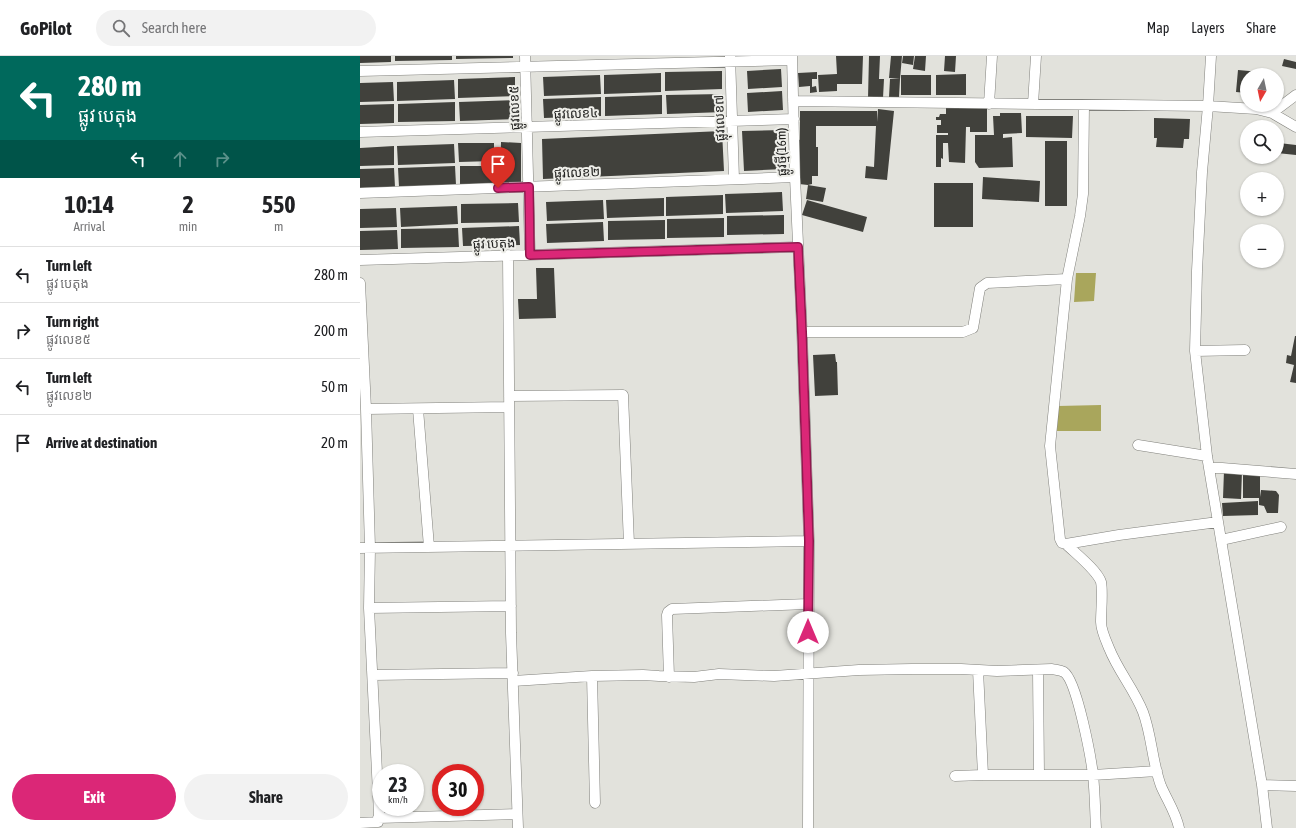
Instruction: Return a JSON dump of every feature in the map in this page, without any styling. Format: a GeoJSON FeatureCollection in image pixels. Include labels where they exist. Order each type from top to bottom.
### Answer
{"type":"FeatureCollection","features":[{"type":"Feature","properties":{"kind":"street","name":"ផ្លូវលេខ៥"},"geometry":{"type":"LineString","coordinates":[[525,56],[530,255]]}},
{"type":"Feature","properties":{"kind":"street"},"geometry":{"type":"LineString","coordinates":[[989,104],[992,56]]}},
{"type":"Feature","properties":{"kind":"street"},"geometry":{"type":"LineString","coordinates":[[1033,104],[1036,56]]}},
{"type":"Feature","properties":{"kind":"street"},"geometry":{"type":"LineString","coordinates":[[1210,56],[1208,106],[1202,172],[1195,351],[1207,456],[1262,785],[1267,828]]}},
{"type":"Feature","properties":{"kind":"street"},"geometry":{"type":"LineString","coordinates":[[360,70],[525,67],[792,58]]}},
{"type":"Feature","properties":{"kind":"street","name":"ផ្លូវថ្មី(16m)"},"geometry":{"type":"LineString","coordinates":[[792,58],[809,541],[808,828]]}},
{"type":"Feature","properties":{"kind":"street","name":"ផ្លុវលេខ៧"},"geometry":{"type":"LineString","coordinates":[[730,59],[734,179]]}},
{"type":"Feature","properties":{"kind":"street"},"geometry":{"type":"LineString","coordinates":[[1272,113],[1296,95]]}},
{"type":"Feature","properties":{"kind":"street"},"geometry":{"type":"LineString","coordinates":[[793,101],[1208,106],[1256,109],[1272,113],[1296,127]]}},
{"type":"Feature","properties":{"kind":"street"},"geometry":{"type":"LineString","coordinates":[[1084,105],[1083,194],[1080,216],[1066,279],[1050,446],[1060,539],[1062,543],[1066,544],[1091,568],[1101,582],[1101,624],[1116,663],[1137,697],[1144,714],[1161,786],[1177,818],[1178,828]]}},
{"type":"Feature","properties":{"kind":"street","name":"ផ្លូវលេខ៤"},"geometry":{"type":"LineString","coordinates":[[360,132],[794,120]]}},
{"type":"Feature","properties":{"kind":"street","name":"ផ្លូវលេខ២"},"geometry":{"type":"LineString","coordinates":[[360,193],[795,177]]}},
{"type":"Feature","properties":{"kind":"street","name":"ផ្លូវ បេតុង"},"geometry":{"type":"LineString","coordinates":[[360,260],[798,247]]}},
{"type":"Feature","properties":{"kind":"street"},"geometry":{"type":"LineString","coordinates":[[508,256],[511,606],[518,828]]}},
{"type":"Feature","properties":{"kind":"street"},"geometry":{"type":"LineString","coordinates":[[802,332],[962,332],[973,328],[980,288],[987,283],[1066,279]]}},
{"type":"Feature","properties":{"kind":"street"},"geometry":{"type":"LineString","coordinates":[[360,283],[366,409],[365,548],[373,676],[378,823]]}},
{"type":"Feature","properties":{"kind":"street"},"geometry":{"type":"LineString","coordinates":[[1195,351],[1245,350]]}},
{"type":"Feature","properties":{"kind":"street"},"geometry":{"type":"LineString","coordinates":[[509,396],[623,395],[629,544]]}},
{"type":"Feature","properties":{"kind":"street"},"geometry":{"type":"LineString","coordinates":[[366,409],[509,407]]}},
{"type":"Feature","properties":{"kind":"street"},"geometry":{"type":"LineString","coordinates":[[418,409],[428,547]]}},
{"type":"Feature","properties":{"kind":"street"},"geometry":{"type":"LineString","coordinates":[[1138,445],[1207,456]]}},
{"type":"Feature","properties":{"kind":"street"},"geometry":{"type":"LineString","coordinates":[[1210,468],[1296,474]]}},
{"type":"Feature","properties":{"kind":"street"},"geometry":{"type":"LineString","coordinates":[[1066,544],[1119,535],[1218,522]]}},
{"type":"Feature","properties":{"kind":"street"},"geometry":{"type":"LineString","coordinates":[[1222,540],[1281,527]]}},
{"type":"Feature","properties":{"kind":"street"},"geometry":{"type":"LineString","coordinates":[[365,548],[809,541]]}},
{"type":"Feature","properties":{"kind":"street"},"geometry":{"type":"LineString","coordinates":[[669,677],[667,615],[672,609],[808,604]]}},
{"type":"Feature","properties":{"kind":"street"},"geometry":{"type":"LineString","coordinates":[[369,608],[511,606]]}},
{"type":"Feature","properties":{"kind":"street"},"geometry":{"type":"LineString","coordinates":[[373,676],[513,677],[643,674],[694,678],[719,674],[774,676],[808,673],[912,669],[1059,670],[1069,679],[1077,701],[1093,775],[1096,828]]}},
{"type":"Feature","properties":{"kind":"street"},"geometry":{"type":"LineString","coordinates":[[978,670],[982,775]]}},
{"type":"Feature","properties":{"kind":"street"},"geometry":{"type":"LineString","coordinates":[[1038,670],[1039,775]]}},
{"type":"Feature","properties":{"kind":"street"},"geometry":{"type":"LineString","coordinates":[[592,676],[595,803]]}},
{"type":"Feature","properties":{"kind":"street"},"geometry":{"type":"LineString","coordinates":[[955,776],[1093,775],[1157,771]]}},
{"type":"Feature","properties":{"kind":"street"},"geometry":{"type":"LineString","coordinates":[[1262,785],[1296,786]]}},
{"type":"Feature","properties":{"kind":"street"},"geometry":{"type":"LineString","coordinates":[[360,823],[517,814]]}},
{"type":"Feature","properties":{"kind":"shaded area"},"geometry":{"type":"Polygon","coordinates":[[[1076,273],[1096,273],[1094,301],[1074,302],[1076,273]]]}},
{"type":"Feature","properties":{"kind":"shaded area"},"geometry":{"type":"Polygon","coordinates":[[[1101,405],[1101,431],[1057,431],[1058,406],[1101,405]]]}},
{"type":"Feature","properties":{"kind":"building"},"geometry":{"type":"Polygon","coordinates":[[[360,56],[391,56],[391,62],[360,63],[360,56]]]}},
{"type":"Feature","properties":{"kind":"building"},"geometry":{"type":"Polygon","coordinates":[[[395,56],[452,56],[452,60],[395,61],[395,56]]]}},
{"type":"Feature","properties":{"kind":"building"},"geometry":{"type":"Polygon","coordinates":[[[456,56],[513,56],[513,58],[456,59],[456,56]]]}},
{"type":"Feature","properties":{"kind":"building"},"geometry":{"type":"Polygon","coordinates":[[[836,56],[863,56],[862,84],[837,84],[837,91],[819,92],[818,75],[837,74],[836,56]]]}},
{"type":"Feature","properties":{"kind":"building"},"geometry":{"type":"Polygon","coordinates":[[[869,56],[880,56],[879,79],[884,79],[883,98],[868,98],[869,56]]]}},
{"type":"Feature","properties":{"kind":"building"},"geometry":{"type":"Polygon","coordinates":[[[891,56],[902,56],[900,79],[889,78],[891,56]]]}},
{"type":"Feature","properties":{"kind":"building"},"geometry":{"type":"Polygon","coordinates":[[[903,56],[914,56],[913,65],[902,63],[903,56]]]}},
{"type":"Feature","properties":{"kind":"building"},"geometry":{"type":"Polygon","coordinates":[[[915,56],[926,56],[925,71],[913,69],[915,56]]]}},
{"type":"Feature","properties":{"kind":"building"},"geometry":{"type":"Polygon","coordinates":[[[945,56],[956,56],[955,72],[944,71],[945,56]]]}},
{"type":"Feature","properties":{"kind":"building"},"geometry":{"type":"Polygon","coordinates":[[[1284,59],[1296,62],[1296,69],[1282,66],[1284,59]]]}},
{"type":"Feature","properties":{"kind":"building"},"geometry":{"type":"Polygon","coordinates":[[[781,69],[782,87],[748,89],[747,71],[781,69]]]}},
{"type":"Feature","properties":{"kind":"building"},"geometry":{"type":"Polygon","coordinates":[[[1238,70],[1240,70],[1240,92],[1236,92],[1238,70]]]}},
{"type":"Feature","properties":{"kind":"building"},"geometry":{"type":"Polygon","coordinates":[[[722,71],[722,89],[665,91],[665,72],[722,71]]]}},
{"type":"Feature","properties":{"kind":"building"},"geometry":{"type":"Polygon","coordinates":[[[817,72],[817,79],[812,79],[812,87],[816,86],[817,92],[810,93],[810,86],[799,87],[798,73],[817,72]]]}},
{"type":"Feature","properties":{"kind":"building"},"geometry":{"type":"Polygon","coordinates":[[[661,73],[661,92],[604,94],[604,75],[661,73]]]}},
{"type":"Feature","properties":{"kind":"building"},"geometry":{"type":"Polygon","coordinates":[[[966,74],[966,95],[936,95],[936,75],[966,74]]]}},
{"type":"Feature","properties":{"kind":"building"},"geometry":{"type":"Polygon","coordinates":[[[600,75],[601,94],[544,96],[543,77],[600,75]]]}},
{"type":"Feature","properties":{"kind":"building"},"geometry":{"type":"Polygon","coordinates":[[[901,75],[931,75],[931,95],[901,95],[901,75]]]}},
{"type":"Feature","properties":{"kind":"building"},"geometry":{"type":"Polygon","coordinates":[[[515,77],[515,96],[458,98],[458,79],[515,77]]]}},
{"type":"Feature","properties":{"kind":"building"},"geometry":{"type":"Polygon","coordinates":[[[890,79],[900,79],[899,97],[889,97],[890,79]]]}},
{"type":"Feature","properties":{"kind":"building"},"geometry":{"type":"Polygon","coordinates":[[[454,80],[455,99],[397,101],[397,82],[454,80]]]}},
{"type":"Feature","properties":{"kind":"building"},"geometry":{"type":"Polygon","coordinates":[[[393,82],[394,101],[360,102],[360,83],[393,82]]]}},
{"type":"Feature","properties":{"kind":"building"},"geometry":{"type":"Polygon","coordinates":[[[782,91],[783,110],[748,112],[747,93],[782,91]]]}},
{"type":"Feature","properties":{"kind":"building"},"geometry":{"type":"Polygon","coordinates":[[[723,94],[724,112],[667,114],[666,95],[723,94]]]}},
{"type":"Feature","properties":{"kind":"building"},"geometry":{"type":"Polygon","coordinates":[[[662,95],[662,114],[605,116],[605,97],[662,95]]]}},
{"type":"Feature","properties":{"kind":"building"},"geometry":{"type":"Polygon","coordinates":[[[601,97],[601,116],[544,118],[543,99],[601,97]]]}},
{"type":"Feature","properties":{"kind":"building"},"geometry":{"type":"Polygon","coordinates":[[[516,100],[517,119],[460,121],[459,102],[516,100]]]}},
{"type":"Feature","properties":{"kind":"building"},"geometry":{"type":"Polygon","coordinates":[[[455,102],[455,121],[398,122],[398,104],[455,102]]]}},
{"type":"Feature","properties":{"kind":"building"},"geometry":{"type":"Polygon","coordinates":[[[394,104],[394,123],[360,124],[360,105],[394,104]]]}},
{"type":"Feature","properties":{"kind":"building"},"geometry":{"type":"Polygon","coordinates":[[[946,108],[987,108],[987,132],[970,132],[970,127],[966,127],[965,163],[949,162],[948,143],[943,143],[943,159],[941,158],[941,167],[936,167],[936,135],[948,135],[948,133],[937,133],[937,125],[941,125],[941,120],[936,120],[936,117],[939,117],[940,114],[946,114],[946,108]]]}},
{"type":"Feature","properties":{"kind":"building"},"geometry":{"type":"Polygon","coordinates":[[[878,109],[894,111],[887,180],[865,178],[866,166],[874,167],[876,126],[816,126],[818,176],[812,176],[812,184],[799,184],[797,139],[800,140],[800,111],[877,111],[877,122],[878,109]]]}},
{"type":"Feature","properties":{"kind":"building"},"geometry":{"type":"Polygon","coordinates":[[[1000,113],[1021,113],[1022,133],[1003,134],[1003,138],[1012,137],[1013,167],[979,168],[975,162],[975,135],[994,135],[993,116],[1000,116],[1000,113]]]}},
{"type":"Feature","properties":{"kind":"building"},"geometry":{"type":"Polygon","coordinates":[[[1026,116],[1073,116],[1072,138],[1026,137],[1026,116]]]}},
{"type":"Feature","properties":{"kind":"building"},"geometry":{"type":"Polygon","coordinates":[[[1154,118],[1190,119],[1189,139],[1184,139],[1183,148],[1156,147],[1157,138],[1154,138],[1154,118]]]}},
{"type":"Feature","properties":{"kind":"building"},"geometry":{"type":"Polygon","coordinates":[[[783,130],[784,169],[744,171],[742,131],[783,130]]]}},
{"type":"Feature","properties":{"kind":"building"},"geometry":{"type":"Polygon","coordinates":[[[722,131],[724,171],[543,179],[542,139],[722,131]]]}},
{"type":"Feature","properties":{"kind":"building"},"geometry":{"type":"Polygon","coordinates":[[[1045,141],[1067,141],[1067,206],[1045,206],[1045,141]]]}},
{"type":"Feature","properties":{"kind":"building"},"geometry":{"type":"Polygon","coordinates":[[[501,142],[521,143],[521,183],[500,183],[501,142]]]}},
{"type":"Feature","properties":{"kind":"building"},"geometry":{"type":"Polygon","coordinates":[[[458,143],[494,143],[494,161],[459,162],[458,143]]]}},
{"type":"Feature","properties":{"kind":"building"},"geometry":{"type":"Polygon","coordinates":[[[454,144],[455,163],[398,165],[397,146],[454,144]]]}},
{"type":"Feature","properties":{"kind":"building"},"geometry":{"type":"Polygon","coordinates":[[[1284,144],[1296,145],[1296,155],[1284,154],[1284,144]]]}},
{"type":"Feature","properties":{"kind":"building"},"geometry":{"type":"Polygon","coordinates":[[[394,146],[394,165],[360,166],[360,148],[394,146]]]}},
{"type":"Feature","properties":{"kind":"building"},"geometry":{"type":"Polygon","coordinates":[[[455,166],[456,185],[399,187],[398,168],[455,166]]]}},
{"type":"Feature","properties":{"kind":"building"},"geometry":{"type":"Polygon","coordinates":[[[460,166],[495,166],[496,184],[460,185],[460,166]]]}},
{"type":"Feature","properties":{"kind":"building"},"geometry":{"type":"Polygon","coordinates":[[[394,168],[395,187],[360,188],[360,169],[394,168]]]}},
{"type":"Feature","properties":{"kind":"building"},"geometry":{"type":"Polygon","coordinates":[[[983,177],[1040,181],[1039,202],[982,199],[983,177]]]}},
{"type":"Feature","properties":{"kind":"building"},"geometry":{"type":"Polygon","coordinates":[[[934,183],[973,183],[973,227],[934,227],[934,183]]]}},
{"type":"Feature","properties":{"kind":"building"},"geometry":{"type":"Polygon","coordinates":[[[808,185],[826,188],[823,202],[806,199],[808,185]]]}},
{"type":"Feature","properties":{"kind":"building"},"geometry":{"type":"Polygon","coordinates":[[[782,192],[783,211],[726,213],[725,194],[782,192]]]}},
{"type":"Feature","properties":{"kind":"building"},"geometry":{"type":"Polygon","coordinates":[[[723,195],[723,214],[666,216],[666,197],[723,195]]]}},
{"type":"Feature","properties":{"kind":"building"},"geometry":{"type":"Polygon","coordinates":[[[664,198],[664,216],[607,218],[606,200],[664,198]]]}},
{"type":"Feature","properties":{"kind":"building"},"geometry":{"type":"Polygon","coordinates":[[[603,200],[604,219],[547,221],[546,202],[603,200]]]}},
{"type":"Feature","properties":{"kind":"building"},"geometry":{"type":"Polygon","coordinates":[[[807,200],[867,217],[863,232],[802,215],[807,200]]]}},
{"type":"Feature","properties":{"kind":"building"},"geometry":{"type":"Polygon","coordinates":[[[518,203],[519,222],[461,223],[461,204],[518,203]]]}},
{"type":"Feature","properties":{"kind":"building"},"geometry":{"type":"Polygon","coordinates":[[[457,206],[458,224],[401,227],[400,208],[457,206]]]}},
{"type":"Feature","properties":{"kind":"building"},"geometry":{"type":"Polygon","coordinates":[[[396,208],[397,227],[360,228],[360,209],[396,208]]]}},
{"type":"Feature","properties":{"kind":"building"},"geometry":{"type":"Polygon","coordinates":[[[784,215],[784,234],[727,235],[727,216],[784,215]]]}},
{"type":"Feature","properties":{"kind":"building"},"geometry":{"type":"Polygon","coordinates":[[[724,218],[724,237],[667,238],[667,219],[724,218]]]}},
{"type":"Feature","properties":{"kind":"building"},"geometry":{"type":"Polygon","coordinates":[[[665,220],[665,239],[608,240],[608,221],[665,220]]]}},
{"type":"Feature","properties":{"kind":"building"},"geometry":{"type":"Polygon","coordinates":[[[603,222],[604,241],[547,243],[546,224],[603,222]]]}},
{"type":"Feature","properties":{"kind":"building"},"geometry":{"type":"Polygon","coordinates":[[[519,226],[520,245],[463,246],[462,228],[519,226]]]}},
{"type":"Feature","properties":{"kind":"building"},"geometry":{"type":"Polygon","coordinates":[[[458,228],[459,247],[401,248],[401,229],[458,228]]]}},
{"type":"Feature","properties":{"kind":"building"},"geometry":{"type":"Polygon","coordinates":[[[397,230],[398,249],[360,250],[360,231],[397,230]]]}},
{"type":"Feature","properties":{"kind":"building"},"geometry":{"type":"Polygon","coordinates":[[[536,268],[554,268],[556,318],[519,319],[518,299],[537,299],[536,268]]]}},
{"type":"Feature","properties":{"kind":"building"},"geometry":{"type":"Polygon","coordinates":[[[1295,336],[1296,383],[1290,382],[1294,365],[1286,363],[1287,355],[1291,356],[1295,336]]]}},
{"type":"Feature","properties":{"kind":"building"},"geometry":{"type":"Polygon","coordinates":[[[835,354],[837,362],[838,395],[815,396],[813,355],[835,354]]]}},
{"type":"Feature","properties":{"kind":"building"},"geometry":{"type":"Polygon","coordinates":[[[1224,471],[1242,471],[1241,499],[1223,498],[1224,471]]]}},
{"type":"Feature","properties":{"kind":"building"},"geometry":{"type":"Polygon","coordinates":[[[1243,475],[1260,475],[1260,497],[1261,490],[1276,491],[1279,495],[1278,513],[1267,513],[1264,506],[1259,505],[1259,498],[1243,498],[1243,475]]]}},
{"type":"Feature","properties":{"kind":"building"},"geometry":{"type":"Polygon","coordinates":[[[1258,501],[1258,515],[1223,516],[1222,503],[1258,501]]]}},
{"type":"Feature","properties":{"kind":"route"},"geometry":{"type":"LineString","coordinates":[[498,188],[529,187],[530,255],[798,247],[809,541],[808,632]]}}]}
